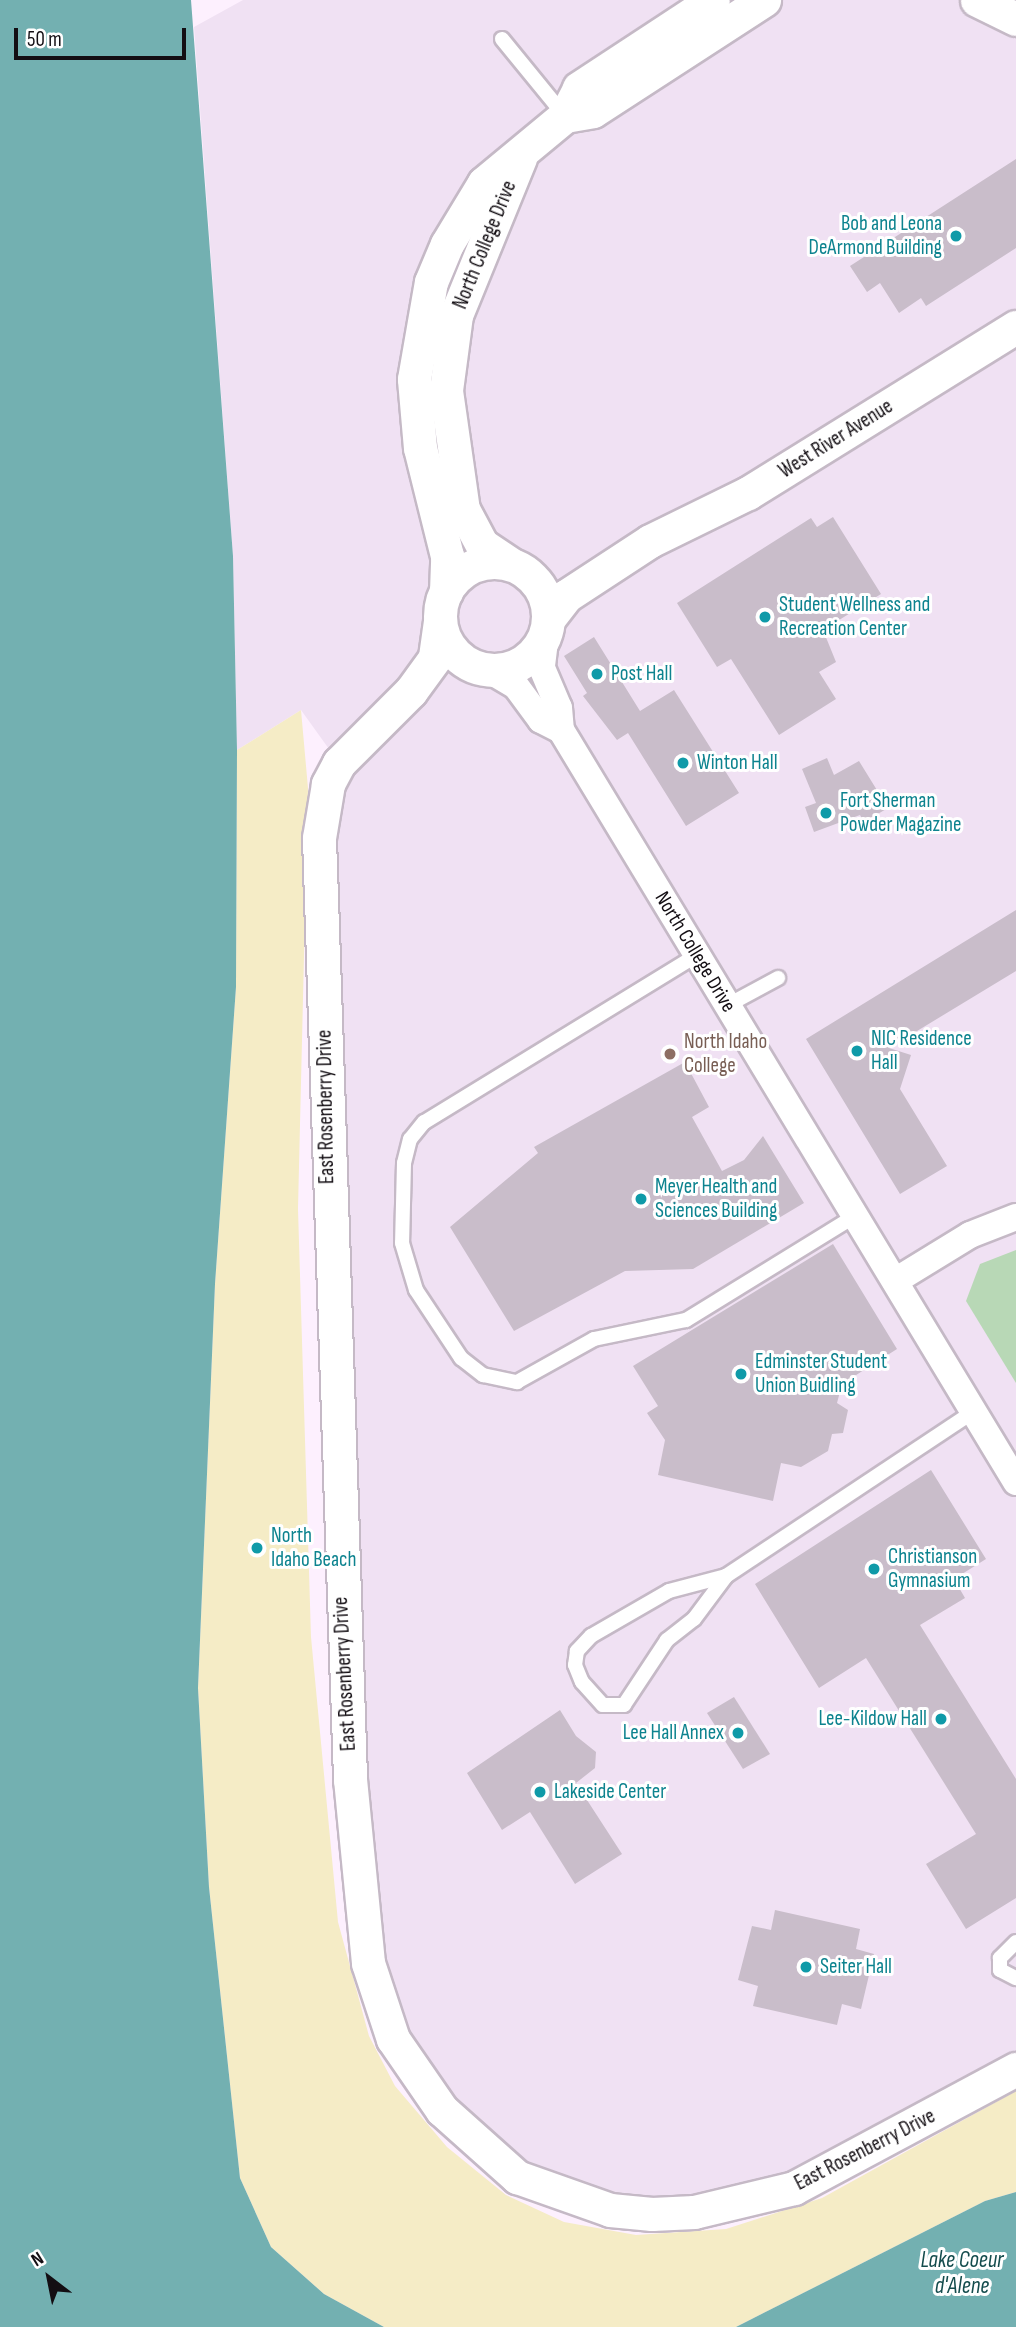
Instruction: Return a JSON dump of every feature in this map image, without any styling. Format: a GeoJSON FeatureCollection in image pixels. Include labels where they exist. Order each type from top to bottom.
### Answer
{"type":"FeatureCollection","features":[{"type":"Feature","properties":{"kind":"street","name":"North College Drive"},"geometry":{"type":"LineString","coordinates":[[443,607],[447,556],[416,420],[417,346],[431,282],[457,224],[484,183],[520,158],[565,116],[579,88],[713,0]]}},
{"type":"Feature","properties":{"kind":"street","name":"North College Drive"},"geometry":{"type":"LineString","coordinates":[[565,116],[593,111],[764,0]]}},
{"type":"Feature","properties":{"kind":"street"},"geometry":{"type":"LineString","coordinates":[[977,0],[1016,19]]}},
{"type":"Feature","properties":{"kind":"street","name":"North College Drive"},"geometry":{"type":"LineString","coordinates":[[516,566],[482,545],[463,510],[446,390],[456,314],[520,158]]}},
{"type":"Feature","properties":{"kind":"street","name":"West River Avenue"},"geometry":{"type":"LineString","coordinates":[[547,626],[566,596],[650,541],[748,493],[1016,327]]}},
{"type":"Feature","properties":{"kind":"street","name":"West River Avenue"},"geometry":{"type":"LineString","coordinates":[[516,566],[556,572],[623,543],[650,541]]}},
{"type":"Feature","properties":{"kind":"street"},"geometry":{"type":"LineString","coordinates":[[472,566],[516,566],[543,590],[547,626],[517,665],[489,670],[451,649],[443,607],[472,566]]}},
{"type":"Feature","properties":{"kind":"street","name":"East Rosenberry Drive"},"geometry":{"type":"LineString","coordinates":[[443,607],[435,658],[411,691],[339,763],[328,784],[319,838],[350,1779],[368,1963],[393,2039],[442,2110],[517,2177],[610,2210],[652,2214],[694,2211],[794,2189],[1016,2069]]}},
{"type":"Feature","properties":{"kind":"street","name":"North College Drive"},"geometry":{"type":"LineString","coordinates":[[547,626],[542,668],[559,708],[561,730],[1016,1482]]}},
{"type":"Feature","properties":{"kind":"street","name":"North College Drive"},"geometry":{"type":"LineString","coordinates":[[489,670],[516,686],[541,720],[561,730]]}},
{"type":"Feature","properties":{"kind":"street"},"geometry":{"type":"LineString","coordinates":[[895,1281],[970,1234],[1016,1217]]}},
{"type":"Feature","properties":{"kind":"lane"},"geometry":{"type":"LineString","coordinates":[[502,39],[565,116]]}},
{"type":"Feature","properties":{"kind":"lane"},"geometry":{"type":"LineString","coordinates":[[697,955],[424,1122],[411,1139],[404,1163],[402,1243],[416,1290],[461,1358],[483,1375],[517,1382],[594,1339],[686,1320],[855,1216]]}},
{"type":"Feature","properties":{"kind":"lane"},"geometry":{"type":"LineString","coordinates":[[728,1005],[778,978]]}},
{"type":"Feature","properties":{"kind":"lane"},"geometry":{"type":"LineString","coordinates":[[726,1576],[694,1619],[667,1640],[625,1705],[603,1705],[582,1682],[575,1665],[577,1651],[591,1636],[668,1591],[726,1576],[973,1412]]}},
{"type":"Feature","properties":{"kind":"lane"},"geometry":{"type":"LineString","coordinates":[[1016,1942],[1000,1958],[1000,1970],[1016,1978]]}},
{"type":"Feature","properties":{"kind":"shaded area","name":"North Idaho College"},"geometry":{"type":"Polygon","coordinates":[[[243,0],[1016,0],[1016,2069],[794,2188],[610,2210],[466,2135],[368,1963],[319,838],[339,763],[301,710],[237,750],[233,556],[194,27],[243,0]]]}},
{"type":"Feature","properties":{"kind":"shaded area"},"geometry":{"type":"Polygon","coordinates":[[[1016,1250],[1016,1383],[966,1301],[980,1264],[1016,1250]]]}},
{"type":"Feature","properties":{"kind":"sand","name":"North Idaho Beach"},"geometry":{"type":"Polygon","coordinates":[[[301,710],[308,788],[298,1209],[311,1637],[338,1922],[369,2036],[395,2086],[447,2147],[506,2195],[564,2222],[636,2235],[726,2229],[822,2198],[1016,2091],[1016,2192],[985,2201],[736,2327],[384,2327],[324,2294],[271,2247],[240,2178],[209,1887],[198,1688],[215,1284],[236,987],[237,750],[301,710]]]}},
{"type":"Feature","properties":{"kind":"water"},"geometry":{"type":"Polygon","coordinates":[[[0,0],[191,0],[233,556],[237,750],[236,987],[215,1284],[198,1688],[209,1887],[240,2178],[271,2247],[324,2294],[384,2327],[0,2327],[0,0]]]}},
{"type":"Feature","properties":{"kind":"water","name":"Lake Coeur d'Alene"},"geometry":{"type":"Polygon","coordinates":[[[1016,2192],[1016,2327],[736,2327],[985,2201],[1016,2192]]]}},
{"type":"Feature","properties":{"kind":"building","name":"Bob and Leona DeArmond Building"},"geometry":{"type":"Polygon","coordinates":[[[1016,159],[1016,248],[926,306],[921,298],[899,313],[880,283],[867,292],[850,266],[1016,159]]]}},
{"type":"Feature","properties":{"kind":"building","name":"Student Wellness and Recreation Center"},"geometry":{"type":"Polygon","coordinates":[[[833,517],[881,594],[823,630],[836,662],[819,672],[836,699],[779,735],[731,659],[717,667],[677,603],[811,518],[817,527],[833,517]]]}},
{"type":"Feature","properties":{"kind":"building","name":"Winton Hall"},"geometry":{"type":"Polygon","coordinates":[[[594,637],[640,711],[674,690],[739,793],[686,826],[628,733],[617,740],[583,696],[587,693],[564,656],[594,637]]]}},
{"type":"Feature","properties":{"kind":"building"},"geometry":{"type":"Polygon","coordinates":[[[827,758],[834,775],[859,761],[888,808],[864,822],[860,815],[814,832],[805,807],[816,803],[802,769],[827,758]]]}},
{"type":"Feature","properties":{"kind":"building","name":"NIC Residence Hall"},"geometry":{"type":"Polygon","coordinates":[[[1016,910],[1016,971],[889,1048],[911,1055],[900,1089],[947,1166],[900,1194],[806,1039],[1016,910]]]}},
{"type":"Feature","properties":{"kind":"building","name":"Meyer Health and Sciences Building"},"geometry":{"type":"Polygon","coordinates":[[[685,1062],[709,1107],[692,1117],[722,1171],[744,1160],[763,1136],[804,1203],[693,1269],[625,1271],[514,1331],[450,1227],[538,1153],[534,1147],[685,1062]]]}},
{"type":"Feature","properties":{"kind":"building","name":"Edminster Student Union Buidling"},"geometry":{"type":"Polygon","coordinates":[[[833,1244],[897,1349],[842,1384],[837,1403],[848,1410],[843,1433],[832,1434],[828,1451],[801,1467],[781,1463],[773,1501],[658,1475],[665,1440],[647,1413],[658,1406],[633,1366],[833,1244]]]}},
{"type":"Feature","properties":{"kind":"building"},"geometry":{"type":"Polygon","coordinates":[[[931,1470],[986,1559],[954,1579],[965,1598],[920,1625],[1016,1779],[1016,1898],[966,1929],[926,1864],[976,1834],[866,1658],[819,1688],[755,1584],[931,1470]]]}},
{"type":"Feature","properties":{"kind":"building","name":"Lee Hall Annex"},"geometry":{"type":"Polygon","coordinates":[[[734,1697],[770,1754],[743,1769],[707,1713],[734,1697]]]}},
{"type":"Feature","properties":{"kind":"building","name":"Lakeside Center"},"geometry":{"type":"Polygon","coordinates":[[[560,1710],[576,1736],[596,1752],[595,1768],[576,1783],[622,1854],[575,1884],[530,1812],[502,1830],[467,1773],[560,1710]]]}},
{"type":"Feature","properties":{"kind":"building","name":"Seiter Hall"},"geometry":{"type":"Polygon","coordinates":[[[775,1910],[860,1929],[856,1949],[874,1954],[861,2009],[842,2004],[837,2025],[753,2006],[758,1986],[738,1980],[752,1926],[771,1930],[775,1910]]]}},
{"type":"Feature","properties":{"kind":"place","name":"Bob and Leona DeArmond Building"},"geometry":{"type":"Point","coordinates":[956,236]}},
{"type":"Feature","properties":{"kind":"place","name":"Student Wellness and Recreation Center"},"geometry":{"type":"Point","coordinates":[765,617]}},
{"type":"Feature","properties":{"kind":"place","name":"Post Hall"},"geometry":{"type":"Point","coordinates":[597,674]}},
{"type":"Feature","properties":{"kind":"place","name":"Winton Hall"},"geometry":{"type":"Point","coordinates":[683,763]}},
{"type":"Feature","properties":{"kind":"place","name":"Fort Sherman Powder Magazine"},"geometry":{"type":"Point","coordinates":[826,813]}},
{"type":"Feature","properties":{"kind":"place","name":"NIC Residence Hall"},"geometry":{"type":"Point","coordinates":[857,1051]}},
{"type":"Feature","properties":{"kind":"place","name":"North Idaho College"},"geometry":{"type":"Point","coordinates":[670,1054]}},
{"type":"Feature","properties":{"kind":"place","name":"Meyer Health and Sciences Building"},"geometry":{"type":"Point","coordinates":[641,1199]}},
{"type":"Feature","properties":{"kind":"place","name":"Edminster Student Union Buidling"},"geometry":{"type":"Point","coordinates":[741,1374]}},
{"type":"Feature","properties":{"kind":"place","name":"North Idaho Beach"},"geometry":{"type":"Point","coordinates":[257,1548]}},
{"type":"Feature","properties":{"kind":"place","name":"Christianson Gymnasium"},"geometry":{"type":"Point","coordinates":[874,1569]}},
{"type":"Feature","properties":{"kind":"place","name":"Lee-Kildow Hall"},"geometry":{"type":"Point","coordinates":[941,1719]}},
{"type":"Feature","properties":{"kind":"place","name":"Lee Hall Annex"},"geometry":{"type":"Point","coordinates":[738,1733]}},
{"type":"Feature","properties":{"kind":"place","name":"Lakeside Center"},"geometry":{"type":"Point","coordinates":[540,1792]}},
{"type":"Feature","properties":{"kind":"place","name":"Seiter Hall"},"geometry":{"type":"Point","coordinates":[806,1967]}}]}
